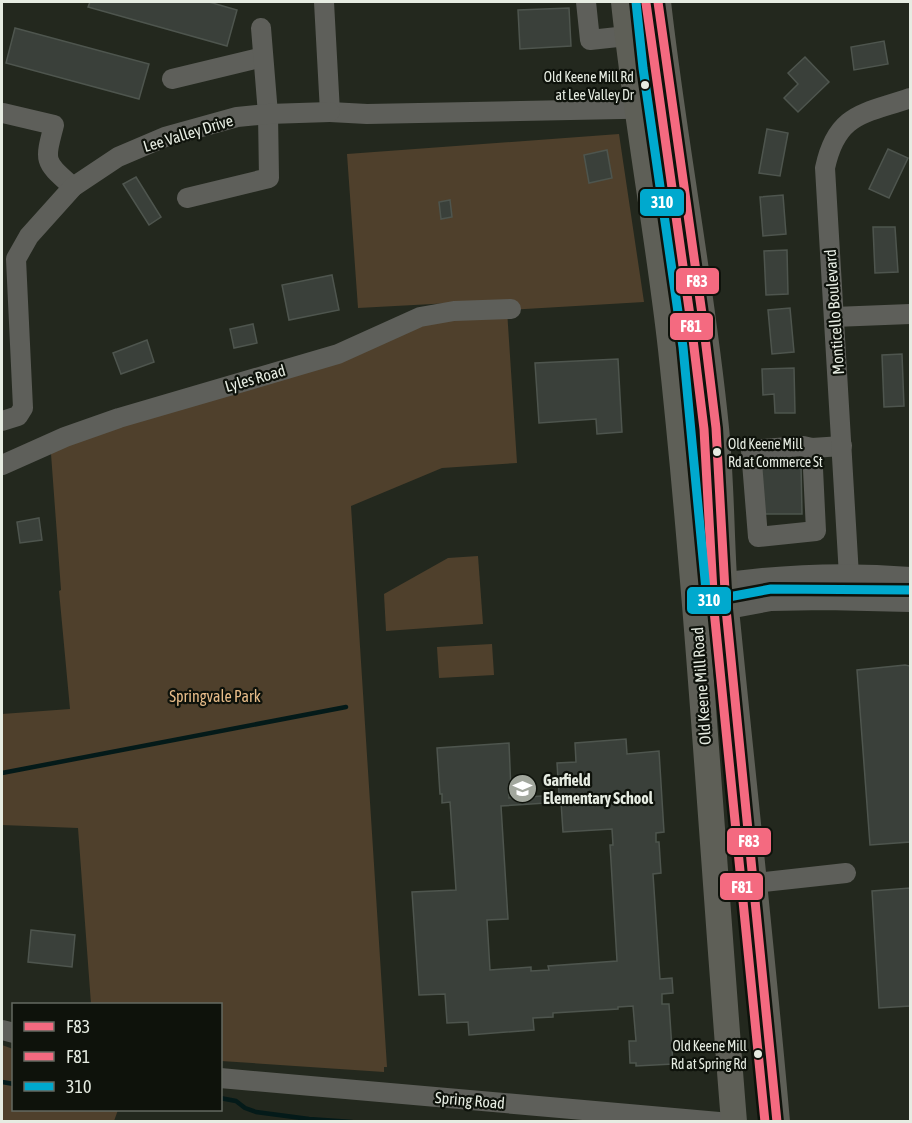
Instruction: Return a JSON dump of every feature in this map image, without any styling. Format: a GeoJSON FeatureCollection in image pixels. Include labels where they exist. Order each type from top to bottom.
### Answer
{"type":"FeatureCollection","features":[{"type":"Feature","properties":{"kind":"main road","name":"Old Keene Mill Road"},"geometry":{"type":"LineString","coordinates":[[624,2],[671,349],[694,587],[734,1122]]}},
{"type":"Feature","properties":{"kind":"main road","name":"Old Keene Mill Road"},"geometry":{"type":"LineString","coordinates":[[658,2],[694,251],[716,429],[726,610],[777,1122]]}},
{"type":"Feature","properties":{"kind":"street"},"geometry":{"type":"LineString","coordinates":[[324,2],[330,112]]}},
{"type":"Feature","properties":{"kind":"street"},"geometry":{"type":"LineString","coordinates":[[586,2],[590,40],[627,36]]}},
{"type":"Feature","properties":{"kind":"street"},"geometry":{"type":"LineString","coordinates":[[187,198],[269,178],[268,114],[261,28]]}},
{"type":"Feature","properties":{"kind":"street"},"geometry":{"type":"LineString","coordinates":[[172,79],[263,57]]}},
{"type":"Feature","properties":{"kind":"street","name":"Monticello Boulevard"},"geometry":{"type":"LineString","coordinates":[[849,576],[825,168],[834,141],[846,125],[859,115],[875,108],[910,98]]}},
{"type":"Feature","properties":{"kind":"street","name":"Lee Valley Drive"},"geometry":{"type":"LineString","coordinates":[[2,421],[18,416],[23,408],[16,259],[30,236],[73,187],[118,157],[165,136],[237,117],[268,114],[672,108]]}},
{"type":"Feature","properties":{"kind":"street"},"geometry":{"type":"LineString","coordinates":[[3,113],[54,125],[46,155],[50,166],[73,187]]}},
{"type":"Feature","properties":{"kind":"street","name":"Lyles Road"},"geometry":{"type":"LineString","coordinates":[[2,465],[65,437],[119,418],[338,354],[420,317],[454,311],[511,309]]}},
{"type":"Feature","properties":{"kind":"street"},"geometry":{"type":"LineString","coordinates":[[834,317],[910,314]]}},
{"type":"Feature","properties":{"kind":"street"},"geometry":{"type":"LineString","coordinates":[[812,448],[816,531],[758,537],[751,450],[842,446]]}},
{"type":"Feature","properties":{"kind":"street"},"geometry":{"type":"LineString","coordinates":[[694,587],[804,575],[910,577]]}},
{"type":"Feature","properties":{"kind":"street"},"geometry":{"type":"LineString","coordinates":[[696,615],[771,601],[910,602]]}},
{"type":"Feature","properties":{"kind":"street"},"geometry":{"type":"LineString","coordinates":[[755,883],[846,873]]}},
{"type":"Feature","properties":{"kind":"street","name":"Spring Road"},"geometry":{"type":"LineString","coordinates":[[222,1078],[719,1122]]}},
{"type":"Feature","properties":{"kind":"green space","name":"Springvale Park"},"geometry":{"type":"Polygon","coordinates":[[[619,134],[644,302],[507,310],[517,463],[442,468],[351,506],[387,1067],[384,1067],[384,1072],[222,1061],[222,1003],[91,1003],[78,828],[2,825],[2,714],[70,709],[59,591],[61,590],[50,440],[360,350],[410,316],[507,300],[358,308],[347,154],[619,134]]]}},
{"type":"Feature","properties":{"kind":"green space"},"geometry":{"type":"Polygon","coordinates":[[[478,556],[483,624],[386,631],[384,594],[448,558],[478,556]]]}},
{"type":"Feature","properties":{"kind":"green space"},"geometry":{"type":"Polygon","coordinates":[[[492,644],[494,675],[439,678],[437,647],[492,644]]]}},
{"type":"Feature","properties":{"kind":"green space"},"geometry":{"type":"Polygon","coordinates":[[[2,1045],[12,1049],[12,1111],[118,1111],[114,1121],[2,1121],[2,1045]]]}},
{"type":"Feature","properties":{"kind":"building"},"geometry":{"type":"Polygon","coordinates":[[[90,2],[209,2],[237,10],[227,46],[88,7],[90,2]]]}},
{"type":"Feature","properties":{"kind":"building"},"geometry":{"type":"Polygon","coordinates":[[[569,8],[571,46],[520,49],[518,10],[569,8]]]}},
{"type":"Feature","properties":{"kind":"building"},"geometry":{"type":"Polygon","coordinates":[[[15,28],[149,64],[139,99],[6,63],[15,28]]]}},
{"type":"Feature","properties":{"kind":"building"},"geometry":{"type":"Polygon","coordinates":[[[884,41],[888,64],[854,70],[851,47],[884,41]]]}},
{"type":"Feature","properties":{"kind":"building"},"geometry":{"type":"Polygon","coordinates":[[[805,57],[829,82],[798,112],[784,98],[798,84],[788,73],[805,57]]]}},
{"type":"Feature","properties":{"kind":"building"},"geometry":{"type":"Polygon","coordinates":[[[767,129],[788,133],[780,176],[759,173],[767,129]]]}},
{"type":"Feature","properties":{"kind":"building"},"geometry":{"type":"Polygon","coordinates":[[[888,149],[908,158],[889,198],[869,189],[888,149]]]}},
{"type":"Feature","properties":{"kind":"building"},"geometry":{"type":"Polygon","coordinates":[[[607,150],[612,178],[589,183],[584,155],[607,150]]]}},
{"type":"Feature","properties":{"kind":"building"},"geometry":{"type":"Polygon","coordinates":[[[136,177],[161,217],[149,225],[123,184],[136,177]]]}},
{"type":"Feature","properties":{"kind":"building"},"geometry":{"type":"Polygon","coordinates":[[[783,195],[786,234],[763,236],[760,197],[783,195]]]}},
{"type":"Feature","properties":{"kind":"building"},"geometry":{"type":"Polygon","coordinates":[[[450,200],[452,217],[441,219],[439,202],[450,200]]]}},
{"type":"Feature","properties":{"kind":"building"},"geometry":{"type":"Polygon","coordinates":[[[873,227],[895,227],[898,272],[875,273],[873,227]]]}},
{"type":"Feature","properties":{"kind":"building"},"geometry":{"type":"Polygon","coordinates":[[[787,250],[788,294],[766,295],[764,251],[787,250]]]}},
{"type":"Feature","properties":{"kind":"building"},"geometry":{"type":"Polygon","coordinates":[[[332,275],[339,310],[289,320],[282,285],[332,275]]]}},
{"type":"Feature","properties":{"kind":"building"},"geometry":{"type":"Polygon","coordinates":[[[790,308],[794,352],[772,354],[768,310],[790,308]]]}},
{"type":"Feature","properties":{"kind":"building"},"geometry":{"type":"Polygon","coordinates":[[[253,324],[257,343],[234,348],[230,329],[253,324]]]}},
{"type":"Feature","properties":{"kind":"building"},"geometry":{"type":"Polygon","coordinates":[[[147,340],[154,362],[121,374],[113,353],[147,340]]]}},
{"type":"Feature","properties":{"kind":"building"},"geometry":{"type":"Polygon","coordinates":[[[902,354],[904,406],[884,407],[882,355],[902,354]]]}},
{"type":"Feature","properties":{"kind":"building"},"geometry":{"type":"Polygon","coordinates":[[[618,359],[622,432],[597,434],[596,419],[539,423],[535,363],[618,359]]]}},
{"type":"Feature","properties":{"kind":"building"},"geometry":{"type":"Polygon","coordinates":[[[794,368],[795,413],[775,413],[774,394],[763,395],[762,369],[794,368]]]}},
{"type":"Feature","properties":{"kind":"building"},"geometry":{"type":"Polygon","coordinates":[[[801,464],[802,514],[761,514],[760,465],[801,464]]]}},
{"type":"Feature","properties":{"kind":"building"},"geometry":{"type":"Polygon","coordinates":[[[39,518],[42,540],[20,543],[17,522],[39,518]]]}},
{"type":"Feature","properties":{"kind":"building"},"geometry":{"type":"Polygon","coordinates":[[[910,666],[910,842],[870,845],[857,670],[910,666]]]}},
{"type":"Feature","properties":{"kind":"building"},"geometry":{"type":"Polygon","coordinates":[[[626,739],[627,754],[659,751],[664,832],[656,833],[656,842],[659,842],[661,873],[653,874],[660,979],[672,978],[673,993],[662,994],[662,1004],[669,1004],[673,1064],[636,1066],[636,1063],[630,1063],[629,1041],[636,1041],[633,1006],[553,1013],[553,1017],[533,1018],[534,1030],[469,1035],[468,1022],[447,1023],[445,994],[419,995],[412,892],[456,890],[450,802],[442,803],[437,748],[509,743],[511,791],[509,791],[509,798],[559,795],[557,763],[576,762],[575,743],[626,739]],[[561,802],[501,806],[508,919],[487,920],[490,970],[531,967],[531,971],[549,970],[548,966],[617,961],[610,845],[613,845],[612,829],[563,832],[561,802]]]}},
{"type":"Feature","properties":{"kind":"building"},"geometry":{"type":"Polygon","coordinates":[[[910,888],[910,1006],[879,1008],[872,891],[910,888]]]}},
{"type":"Feature","properties":{"kind":"building"},"geometry":{"type":"Polygon","coordinates":[[[31,930],[75,935],[72,967],[28,962],[31,930]]]}},
{"type":"Feature","properties":{"kind":"waterway"},"geometry":{"type":"LineString","coordinates":[[2,773],[346,707]]}},
{"type":"Feature","properties":{"kind":"waterway"},"geometry":{"type":"LineString","coordinates":[[2,1082],[12,1084]]}},
{"type":"Feature","properties":{"kind":"waterway"},"geometry":{"type":"LineString","coordinates":[[222,1098],[236,1101],[256,1112],[352,1122]]}},
{"type":"Feature","properties":{"kind":"transit line","name":"310"},"geometry":{"type":"LineString","coordinates":[[636,2],[643,68],[683,347],[707,601],[771,589],[910,590]]}},
{"type":"Feature","properties":{"kind":"transit line","name":"F83"},"geometry":{"type":"LineString","coordinates":[[658,2],[716,428],[726,609],[777,1122]]}},
{"type":"Feature","properties":{"kind":"transit line","name":"F81"},"geometry":{"type":"LineString","coordinates":[[646,3],[704,429],[714,610],[765,1122]]}},
{"type":"Feature","properties":{"kind":"place","name":"Old Keene Mill Rd at Lee Valley Dr"},"geometry":{"type":"Point","coordinates":[645,85]}},
{"type":"Feature","properties":{"kind":"place","name":"Old Keene Mill Rd at Commerce St"},"geometry":{"type":"Point","coordinates":[717,452]}},
{"type":"Feature","properties":{"kind":"place","name":"Garfield Elementary School"},"geometry":{"type":"Point","coordinates":[522,789]}},
{"type":"Feature","properties":{"kind":"place","name":"Old Keene Mill Rd at Spring Rd"},"geometry":{"type":"Point","coordinates":[758,1054]}}]}
